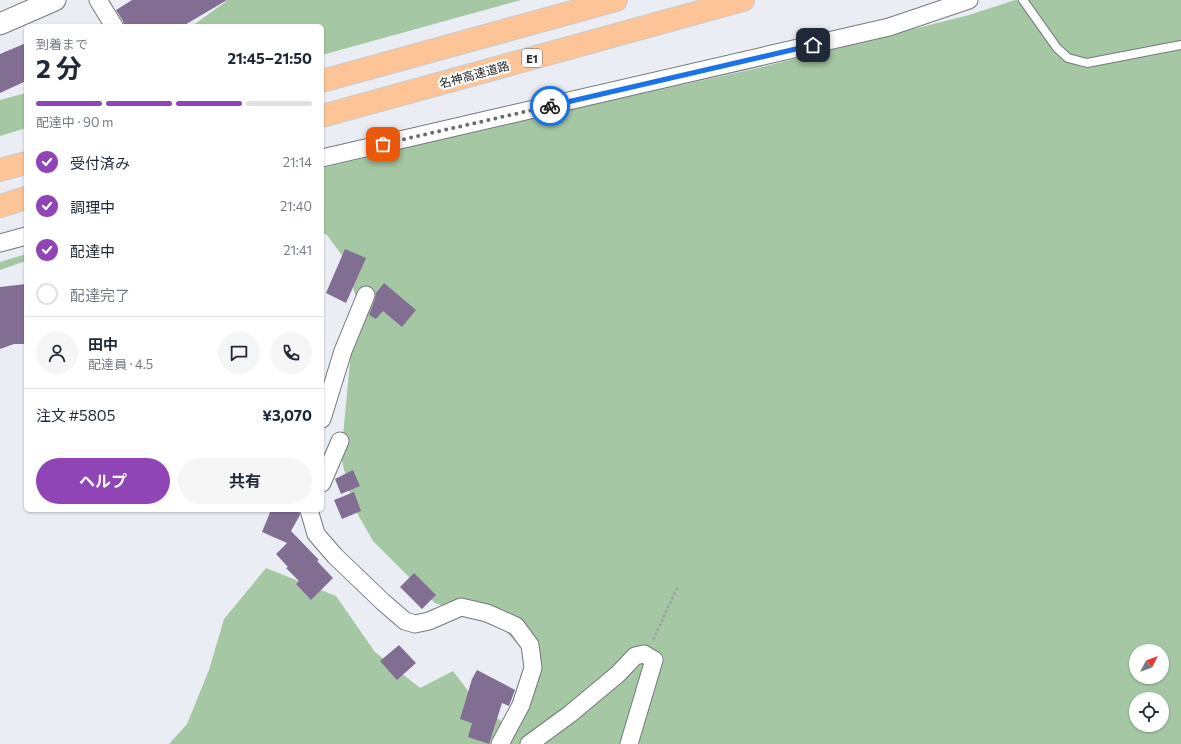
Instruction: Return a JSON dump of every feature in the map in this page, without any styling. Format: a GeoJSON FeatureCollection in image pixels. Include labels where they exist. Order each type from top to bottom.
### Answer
{"type":"FeatureCollection","features":[{"type":"Feature","properties":{"kind":"highway"},"geometry":{"type":"LineString","coordinates":[[324,80],[616,0]]}},
{"type":"Feature","properties":{"kind":"highway","name":"名神高速道路"},"geometry":{"type":"LineString","coordinates":[[324,115],[742,0]]}},
{"type":"Feature","properties":{"kind":"highway"},"geometry":{"type":"LineString","coordinates":[[0,170],[24,164]]}},
{"type":"Feature","properties":{"kind":"highway"},"geometry":{"type":"LineString","coordinates":[[0,206],[24,199]]}},
{"type":"Feature","properties":{"kind":"street"},"geometry":{"type":"LineString","coordinates":[[0,24],[55,0]]}},
{"type":"Feature","properties":{"kind":"street"},"geometry":{"type":"LineString","coordinates":[[98,0],[113,24]]}},
{"type":"Feature","properties":{"kind":"street"},"geometry":{"type":"LineString","coordinates":[[324,158],[889,27],[969,0]]}},
{"type":"Feature","properties":{"kind":"street"},"geometry":{"type":"LineString","coordinates":[[0,243],[24,237]]}},
{"type":"Feature","properties":{"kind":"street"},"geometry":{"type":"LineString","coordinates":[[324,408],[343,351],[366,295]]}},
{"type":"Feature","properties":{"kind":"street"},"geometry":{"type":"LineString","coordinates":[[324,478],[340,441]]}},
{"type":"Feature","properties":{"kind":"street"},"geometry":{"type":"LineString","coordinates":[[310,512],[316,534],[335,556],[405,621],[415,624],[430,621],[461,607],[487,613],[516,626],[530,645],[532,668],[521,706],[500,744]]}},
{"type":"Feature","properties":{"kind":"street"},"geometry":{"type":"LineString","coordinates":[[529,744],[570,714],[618,674],[635,656],[644,654],[654,660],[629,744]]}},
{"type":"Feature","properties":{"kind":"lane"},"geometry":{"type":"LineString","coordinates":[[1023,0],[1057,48],[1068,58],[1088,63],[1181,44]]}},
{"type":"Feature","properties":{"kind":"path"},"geometry":{"type":"LineString","coordinates":[[646,656],[678,586]]}},
{"type":"Feature","properties":{"kind":"green space"},"geometry":{"type":"Polygon","coordinates":[[[228,0],[521,0],[324,54],[324,24],[195,24],[228,0]]]}},
{"type":"Feature","properties":{"kind":"green space"},"geometry":{"type":"Polygon","coordinates":[[[1015,0],[1181,0],[1181,744],[169,744],[187,724],[209,670],[224,619],[266,568],[336,596],[375,652],[420,688],[453,671],[478,704],[504,723],[523,711],[528,654],[503,629],[435,603],[373,541],[353,506],[341,457],[356,298],[346,261],[327,235],[324,233],[324,168],[514,122],[758,68],[969,15],[1015,0]]]}},
{"type":"Feature","properties":{"kind":"green space"},"geometry":{"type":"Polygon","coordinates":[[[24,94],[24,129],[0,136],[0,100],[24,94]]]}},
{"type":"Feature","properties":{"kind":"green space"},"geometry":{"type":"Polygon","coordinates":[[[24,255],[24,262],[0,270],[0,262],[24,255]]]}},
{"type":"Feature","properties":{"kind":"building"},"geometry":{"type":"Polygon","coordinates":[[[132,0],[227,0],[186,24],[124,24],[116,10],[132,0]]]}},
{"type":"Feature","properties":{"kind":"building"},"geometry":{"type":"Polygon","coordinates":[[[24,44],[24,82],[0,93],[0,54],[24,44]]]}},
{"type":"Feature","properties":{"kind":"building"},"geometry":{"type":"Polygon","coordinates":[[[345,249],[366,258],[346,303],[326,293],[345,249]]]}},
{"type":"Feature","properties":{"kind":"building"},"geometry":{"type":"Polygon","coordinates":[[[384,283],[416,310],[402,327],[383,311],[376,319],[369,315],[376,293],[384,283]]]}},
{"type":"Feature","properties":{"kind":"building"},"geometry":{"type":"Polygon","coordinates":[[[24,284],[24,344],[14,344],[0,349],[0,287],[24,284]]]}},
{"type":"Feature","properties":{"kind":"building"},"geometry":{"type":"Polygon","coordinates":[[[353,470],[360,486],[341,494],[335,479],[353,470]]]}},
{"type":"Feature","properties":{"kind":"building"},"geometry":{"type":"Polygon","coordinates":[[[354,492],[361,511],[342,519],[334,500],[354,492]]]}},
{"type":"Feature","properties":{"kind":"building"},"geometry":{"type":"Polygon","coordinates":[[[270,512],[299,512],[300,515],[291,531],[319,560],[317,561],[333,578],[311,600],[296,584],[299,581],[286,568],[288,567],[276,554],[287,543],[262,532],[270,512]]]}},
{"type":"Feature","properties":{"kind":"building"},"geometry":{"type":"Polygon","coordinates":[[[414,573],[436,595],[422,609],[400,587],[414,573]]]}},
{"type":"Feature","properties":{"kind":"building"},"geometry":{"type":"Polygon","coordinates":[[[399,645],[416,663],[397,680],[380,661],[399,645]]]}},
{"type":"Feature","properties":{"kind":"building"},"geometry":{"type":"Polygon","coordinates":[[[477,670],[515,690],[509,706],[502,703],[489,744],[468,737],[472,723],[460,719],[472,679],[477,670]]]}},
{"type":"Feature","properties":{"kind":"way so far"},"geometry":{"type":"LineString","coordinates":[[383,144],[550,106]]}},
{"type":"Feature","properties":{"kind":"route"},"geometry":{"type":"LineString","coordinates":[[550,106],[813,45]]}}]}
